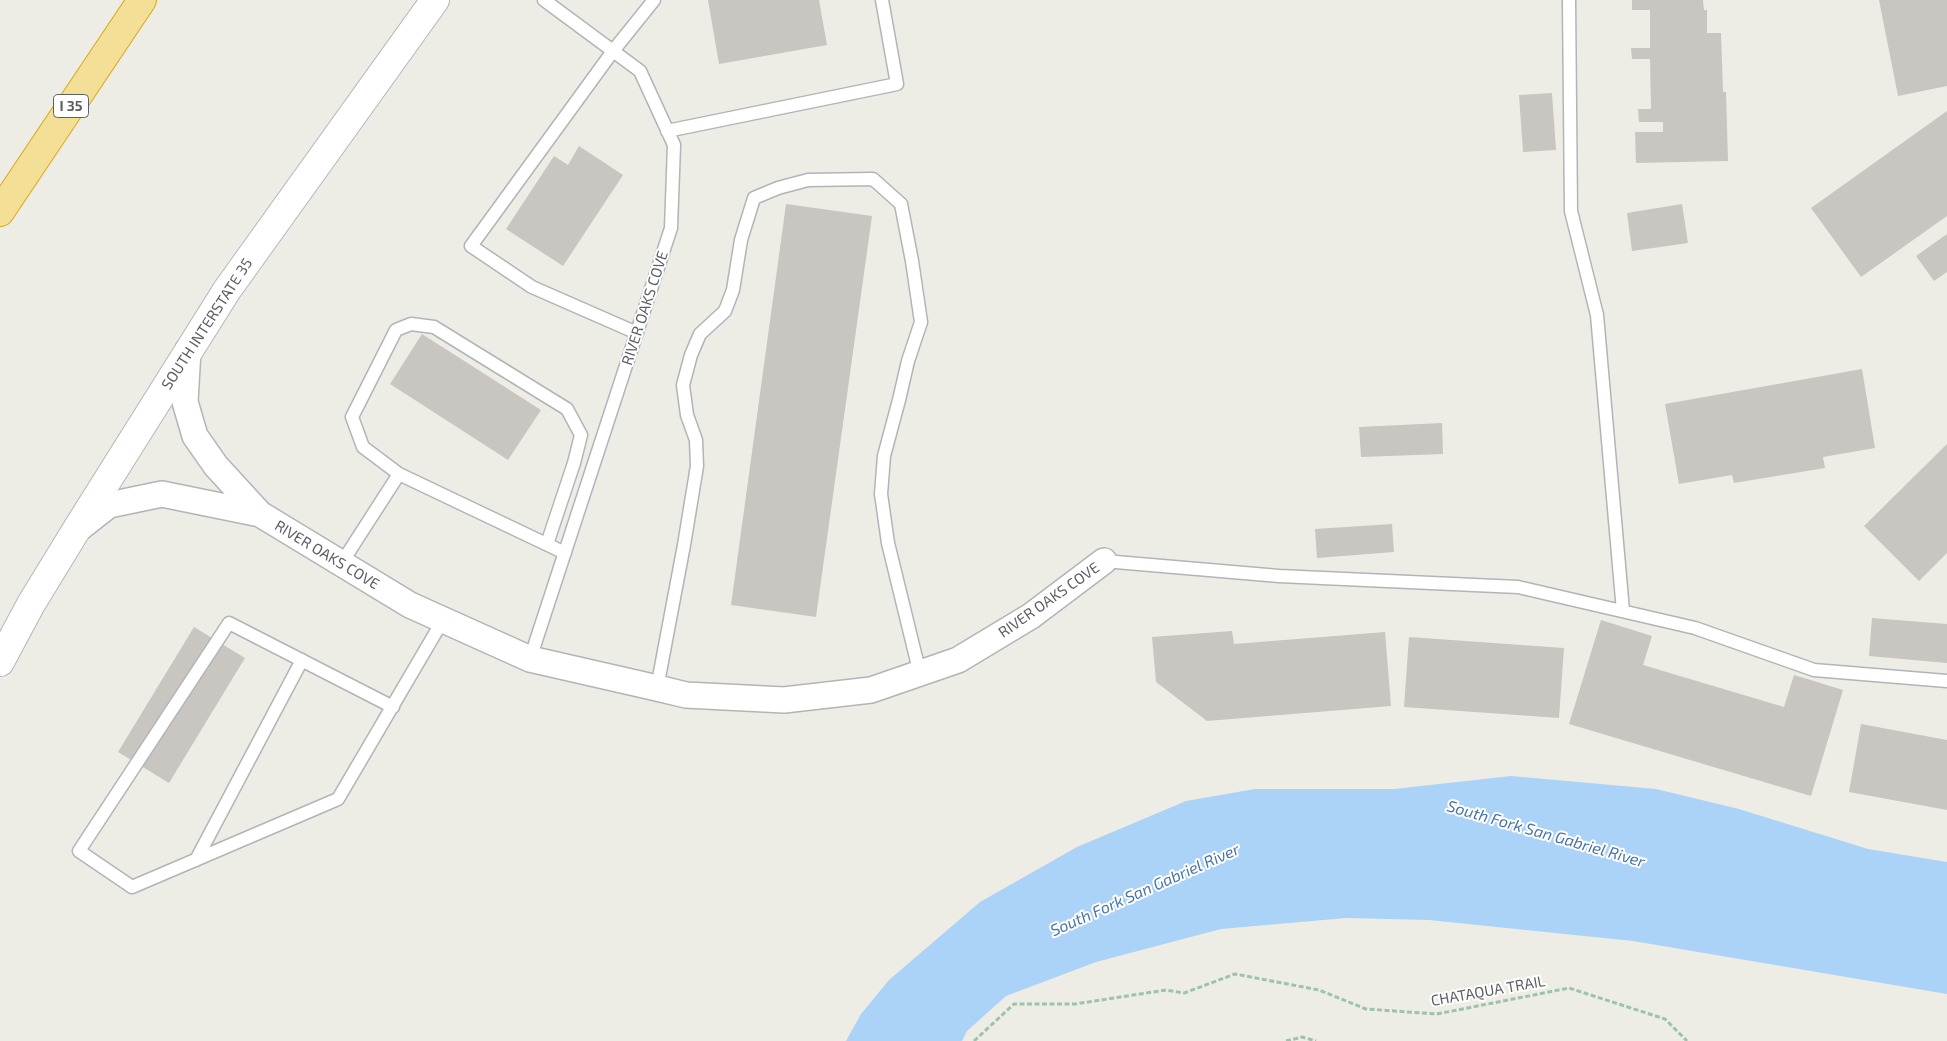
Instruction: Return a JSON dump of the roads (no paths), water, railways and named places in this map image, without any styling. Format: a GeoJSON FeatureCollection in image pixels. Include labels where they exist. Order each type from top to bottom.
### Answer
{"type":"FeatureCollection","features":[{"type":"Feature","properties":{"kind":"highway","name":"I 35"},"geometry":{"type":"LineString","coordinates":[[0,212],[142,0]]}},
{"type":"Feature","properties":{"kind":"main road","name":"SOUTH INTERSTATE 35"},"geometry":{"type":"LineString","coordinates":[[0,662],[31,604],[227,290],[435,0]]}},
{"type":"Feature","properties":{"kind":"street","name":"RIVER OAKS COVE"},"geometry":{"type":"LineString","coordinates":[[188,350],[185,402],[195,436],[216,466],[260,514],[410,605],[530,659],[686,695],[784,700],[871,690],[958,660],[1031,616],[1104,562]]}},
{"type":"Feature","properties":{"kind":"street","name":"RIVER OAKS COVE"},"geometry":{"type":"LineString","coordinates":[[75,532],[110,504],[162,494],[260,514]]}},
{"type":"Feature","properties":{"kind":"lane","name":"RIVER OAKS COVE"},"geometry":{"type":"LineString","coordinates":[[530,659],[671,228],[674,145],[640,71],[544,0]]}},
{"type":"Feature","properties":{"kind":"lane"},"geometry":{"type":"LineString","coordinates":[[637,333],[532,287],[471,246],[613,51],[654,0]]}},
{"type":"Feature","properties":{"kind":"lane"},"geometry":{"type":"LineString","coordinates":[[667,131],[897,84],[882,0]]}},
{"type":"Feature","properties":{"kind":"lane"},"geometry":{"type":"LineString","coordinates":[[1569,0],[1571,211],[1597,315],[1623,610]]}},
{"type":"Feature","properties":{"kind":"lane"},"geometry":{"type":"LineString","coordinates":[[657,688],[697,466],[696,440],[687,415],[684,385],[691,355],[700,334],[725,311],[733,290],[741,240],[754,198],[778,188],[808,180],[873,179],[901,204],[921,322],[908,361],[900,400],[884,456],[881,494],[888,543],[920,674]]}},
{"type":"Feature","properties":{"kind":"lane"},"geometry":{"type":"LineString","coordinates":[[547,544],[574,463],[581,435],[567,409],[434,327],[412,324],[396,330],[352,417],[363,447],[399,474],[565,553]]}},
{"type":"Feature","properties":{"kind":"lane"},"geometry":{"type":"LineString","coordinates":[[341,564],[399,474]]}},
{"type":"Feature","properties":{"kind":"lane"},"geometry":{"type":"LineString","coordinates":[[1104,562],[1279,576],[1518,587],[1695,628],[1814,670],[1947,682]]}},
{"type":"Feature","properties":{"kind":"lane"},"geometry":{"type":"LineString","coordinates":[[393,706],[229,622],[79,851],[132,887],[338,800],[393,706],[443,620]]}},
{"type":"Feature","properties":{"kind":"lane"},"geometry":{"type":"LineString","coordinates":[[196,860],[302,660]]}},
{"type":"Feature","properties":{"kind":"water","name":"South Fork San Gabriel River"},"geometry":{"type":"Polygon","coordinates":[[[1511,776],[1656,789],[1739,809],[1868,849],[1947,862],[1947,994],[1633,941],[1429,920],[1346,918],[1221,929],[1096,962],[1006,996],[967,1031],[962,1041],[846,1041],[861,1014],[889,980],[980,902],[1077,847],[1186,801],[1255,789],[1394,789],[1511,776]]]}}]}
